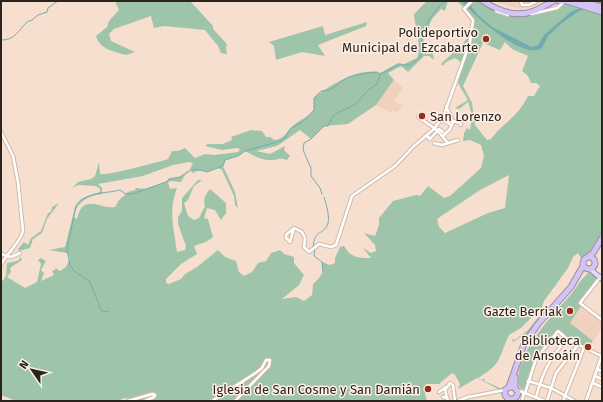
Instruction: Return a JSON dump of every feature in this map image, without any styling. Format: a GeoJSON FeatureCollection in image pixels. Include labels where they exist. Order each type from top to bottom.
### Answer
{"type":"FeatureCollection","features":[{"type":"Feature","properties":{"kind":"highway"},"geometry":{"type":"LineString","coordinates":[[484,1],[497,10],[516,14],[533,11],[554,1]]}},
{"type":"Feature","properties":{"kind":"highway"},"geometry":{"type":"LineString","coordinates":[[484,1],[498,8],[513,12],[524,11],[548,1]]}},
{"type":"Feature","properties":{"kind":"highway"},"geometry":{"type":"LineString","coordinates":[[563,2],[581,2],[600,8]]}},
{"type":"Feature","properties":{"kind":"highway"},"geometry":{"type":"LineString","coordinates":[[589,268],[583,261],[593,253],[602,238]]}},
{"type":"Feature","properties":{"kind":"highway"},"geometry":{"type":"LineString","coordinates":[[515,395],[514,382],[518,364],[527,343],[537,328],[589,268],[602,242]]}},
{"type":"Feature","properties":{"kind":"highway"},"geometry":{"type":"LineString","coordinates":[[589,256],[594,259]]}},
{"type":"Feature","properties":{"kind":"highway"},"geometry":{"type":"LineString","coordinates":[[507,394],[524,344],[538,324],[575,281],[589,268]]}},
{"type":"Feature","properties":{"kind":"highway"},"geometry":{"type":"LineString","coordinates":[[507,394],[515,395]]}},
{"type":"Feature","properties":{"kind":"highway"},"geometry":{"type":"LineString","coordinates":[[507,394],[515,395]]}},
{"type":"Feature","properties":{"kind":"main road"},"geometry":{"type":"LineString","coordinates":[[589,268],[601,277]]}},
{"type":"Feature","properties":{"kind":"street"},"geometry":{"type":"LineString","coordinates":[[426,135],[430,139],[441,120],[471,36],[473,20],[464,10],[472,1]]}},
{"type":"Feature","properties":{"kind":"street"},"geometry":{"type":"LineString","coordinates":[[484,1],[498,12],[512,16],[535,14],[563,2]]}},
{"type":"Feature","properties":{"kind":"street"},"geometry":{"type":"LineString","coordinates":[[520,2],[525,5],[538,1]]}},
{"type":"Feature","properties":{"kind":"street"},"geometry":{"type":"LineString","coordinates":[[443,136],[451,125],[452,121],[446,106]]}},
{"type":"Feature","properties":{"kind":"street"},"geometry":{"type":"LineString","coordinates":[[418,117],[436,129],[448,143]]}},
{"type":"Feature","properties":{"kind":"street"},"geometry":{"type":"LineString","coordinates":[[441,120],[451,125]]}},
{"type":"Feature","properties":{"kind":"street"},"geometry":{"type":"LineString","coordinates":[[452,121],[460,123],[461,125]]}},
{"type":"Feature","properties":{"kind":"street"},"geometry":{"type":"LineString","coordinates":[[294,228],[302,232],[305,238],[304,244],[310,252],[319,244],[331,247],[338,244],[352,196],[395,166],[426,135],[436,129],[443,132]]}},
{"type":"Feature","properties":{"kind":"street"},"geometry":{"type":"LineString","coordinates":[[1,132],[13,156],[18,182],[23,231],[21,237],[10,250],[1,265]]}},
{"type":"Feature","properties":{"kind":"street"},"geometry":{"type":"LineString","coordinates":[[442,145],[445,139]]}},
{"type":"Feature","properties":{"kind":"street"},"geometry":{"type":"LineString","coordinates":[[434,143],[442,145],[458,140]]}},
{"type":"Feature","properties":{"kind":"street"},"geometry":{"type":"LineString","coordinates":[[294,228],[290,242],[286,238],[287,233],[294,228]]}},
{"type":"Feature","properties":{"kind":"street"},"geometry":{"type":"LineString","coordinates":[[1,254],[13,257],[20,253]]}},
{"type":"Feature","properties":{"kind":"street"},"geometry":{"type":"LineString","coordinates":[[601,277],[580,303],[602,320]]}},
{"type":"Feature","properties":{"kind":"street"},"geometry":{"type":"LineString","coordinates":[[522,401],[536,359],[558,331],[567,339],[601,357],[586,401]]}},
{"type":"Feature","properties":{"kind":"street"},"geometry":{"type":"LineString","coordinates":[[536,397],[539,384],[550,360],[567,339]]}},
{"type":"Feature","properties":{"kind":"street"},"geometry":{"type":"LineString","coordinates":[[515,395],[525,393],[546,401],[560,366],[578,345]]}},
{"type":"Feature","properties":{"kind":"street"},"geometry":{"type":"LineString","coordinates":[[563,401],[584,348]]}},
{"type":"Feature","properties":{"kind":"street"},"geometry":{"type":"LineString","coordinates":[[212,401],[257,372],[262,368],[266,360],[270,360],[270,366],[235,401]]}},
{"type":"Feature","properties":{"kind":"street"},"geometry":{"type":"LineString","coordinates":[[597,370],[602,372]]}},
{"type":"Feature","properties":{"kind":"street"},"geometry":{"type":"LineString","coordinates":[[595,376],[602,379]]}},
{"type":"Feature","properties":{"kind":"street"},"geometry":{"type":"LineString","coordinates":[[528,381],[551,388],[575,401]]}},
{"type":"Feature","properties":{"kind":"street"},"geometry":{"type":"LineString","coordinates":[[593,383],[602,387]]}},
{"type":"Feature","properties":{"kind":"street"},"geometry":{"type":"LineString","coordinates":[[439,392],[451,384],[453,385],[452,389],[456,401],[494,392],[507,394]]}},
{"type":"Feature","properties":{"kind":"street"},"geometry":{"type":"LineString","coordinates":[[446,387],[446,400]]}},
{"type":"Feature","properties":{"kind":"street"},"geometry":{"type":"LineString","coordinates":[[128,401],[152,394],[155,395],[154,397],[145,401]]}},
{"type":"Feature","properties":{"kind":"shaded area"},"geometry":{"type":"Polygon","coordinates":[[[492,1],[543,1],[536,6],[521,9],[492,1]]]}},
{"type":"Feature","properties":{"kind":"shaded area"},"geometry":{"type":"Polygon","coordinates":[[[394,80],[403,88],[394,101],[403,106],[397,113],[393,110],[390,113],[376,105],[394,80]]]}},
{"type":"Feature","properties":{"kind":"shaded area"},"geometry":{"type":"Polygon","coordinates":[[[581,306],[602,321],[602,329],[593,341],[570,323],[581,306]]]}},
{"type":"Feature","properties":{"kind":"green space"},"geometry":{"type":"Polygon","coordinates":[[[115,1],[190,1],[227,44],[227,54],[221,53],[218,46],[205,30],[164,26],[154,28],[151,16],[114,29],[109,34],[111,41],[135,52],[126,55],[108,49],[100,44],[96,36],[107,27],[109,21],[119,10],[115,1]]]}},
{"type":"Feature","properties":{"kind":"green space"},"geometry":{"type":"Polygon","coordinates":[[[427,1],[448,1],[445,11],[441,9],[432,19],[423,40],[429,49],[432,47],[434,60],[429,56],[424,56],[408,72],[401,66],[388,73],[394,80],[376,105],[348,124],[324,126],[311,139],[300,130],[277,146],[256,151],[270,154],[285,146],[284,150],[290,156],[287,160],[264,160],[245,151],[238,156],[225,160],[223,166],[235,192],[238,208],[235,205],[234,196],[222,170],[218,168],[207,172],[200,170],[194,172],[195,174],[190,171],[185,175],[181,182],[168,182],[170,189],[177,188],[174,196],[172,212],[177,252],[185,250],[186,246],[178,224],[178,217],[182,211],[182,198],[198,180],[202,180],[194,186],[188,200],[184,203],[188,216],[194,220],[199,218],[205,206],[205,197],[210,189],[226,203],[226,213],[221,220],[215,210],[207,208],[204,218],[208,219],[213,237],[206,242],[194,246],[197,254],[181,264],[166,279],[166,283],[169,284],[181,279],[185,274],[197,267],[218,250],[225,257],[236,261],[239,272],[244,276],[252,272],[258,263],[266,261],[271,253],[280,250],[284,254],[294,257],[294,263],[304,275],[299,285],[282,299],[296,297],[304,301],[312,295],[313,284],[320,277],[323,269],[322,262],[330,265],[335,263],[335,258],[340,247],[344,246],[352,255],[362,258],[371,258],[363,248],[371,253],[376,251],[375,245],[364,233],[375,236],[379,225],[379,218],[393,201],[416,195],[420,196],[428,186],[444,198],[450,196],[481,168],[484,156],[481,145],[470,140],[463,141],[464,133],[467,128],[470,130],[472,117],[469,104],[468,102],[459,109],[455,108],[468,100],[458,82],[461,62],[455,58],[446,62],[443,66],[441,64],[467,39],[473,26],[474,19],[457,1],[483,1],[518,17],[555,10],[564,2],[578,3],[602,1],[597,6],[596,13],[602,14],[602,232],[590,251],[581,258],[578,253],[573,257],[568,268],[544,301],[542,306],[543,308],[548,309],[527,334],[507,346],[513,342],[512,339],[515,340],[528,330],[541,314],[540,309],[521,328],[509,335],[499,360],[492,368],[478,378],[482,380],[485,378],[484,381],[500,388],[505,387],[502,390],[492,392],[498,389],[477,378],[458,389],[460,384],[455,375],[452,373],[439,384],[426,384],[425,394],[427,401],[127,401],[132,399],[124,398],[118,401],[16,401],[1,395],[1,279],[3,281],[6,275],[7,263],[20,259],[19,255],[22,260],[10,268],[11,272],[7,277],[25,288],[37,282],[41,264],[38,260],[41,258],[46,261],[41,270],[44,273],[41,281],[54,275],[52,271],[56,269],[53,266],[60,271],[66,267],[70,258],[67,253],[49,250],[65,247],[75,207],[81,199],[100,192],[100,189],[96,186],[78,185],[72,188],[78,182],[91,179],[95,176],[99,162],[100,174],[105,174],[168,159],[172,151],[178,151],[185,148],[195,158],[205,154],[214,155],[238,152],[240,149],[237,148],[222,150],[205,146],[208,144],[223,144],[232,140],[231,137],[251,130],[262,131],[266,137],[270,137],[275,140],[282,138],[292,126],[308,116],[314,110],[314,98],[336,83],[345,78],[364,72],[380,73],[398,63],[404,64],[417,58],[419,41],[414,14],[427,1]],[[505,42],[500,50],[483,43],[463,86],[472,103],[475,125],[487,140],[491,139],[515,115],[528,96],[534,96],[540,86],[536,83],[531,83],[528,76],[522,71],[528,56],[512,49],[505,42]],[[189,162],[173,165],[143,176],[98,184],[102,188],[102,194],[92,196],[80,204],[77,207],[74,217],[77,219],[80,211],[88,204],[115,207],[119,200],[128,192],[135,190],[136,188],[146,189],[166,182],[169,179],[180,177],[189,171],[193,163],[189,162]],[[509,175],[480,190],[437,219],[439,227],[445,233],[488,213],[505,208],[509,175]]]}},
{"type":"Feature","properties":{"kind":"green space"},"geometry":{"type":"Polygon","coordinates":[[[367,22],[366,26],[318,45],[325,56],[302,52],[276,60],[274,46],[269,42],[323,26],[325,35],[367,22]]]}},
{"type":"Feature","properties":{"kind":"green space"},"geometry":{"type":"Polygon","coordinates":[[[59,203],[47,219],[42,233],[33,239],[30,248],[19,251],[18,249],[24,242],[28,245],[31,238],[41,231],[48,213],[51,212],[52,207],[59,203]]]}},
{"type":"Feature","properties":{"kind":"green space"},"geometry":{"type":"Polygon","coordinates":[[[591,271],[598,277],[578,303],[581,306],[570,323],[593,341],[587,348],[568,338],[558,329],[535,357],[524,390],[520,388],[519,376],[521,363],[527,350],[545,324],[573,292],[583,278],[591,271]]]}},
{"type":"Feature","properties":{"kind":"water"},"geometry":{"type":"Polygon","coordinates":[[[461,1],[467,1],[478,15],[492,27],[532,47],[538,45],[544,35],[572,11],[598,1],[586,9],[579,11],[562,23],[548,36],[542,48],[534,50],[523,48],[511,43],[499,35],[461,1]]]}},
{"type":"Feature","properties":{"kind":"waterway"},"geometry":{"type":"LineString","coordinates":[[1,40],[6,40],[13,37],[27,22],[38,15],[47,12],[48,8],[58,1]]}},
{"type":"Feature","properties":{"kind":"waterway"},"geometry":{"type":"LineString","coordinates":[[422,42],[424,30],[429,19],[445,1]]}},
{"type":"Feature","properties":{"kind":"waterway"},"geometry":{"type":"LineString","coordinates":[[381,74],[398,65],[410,65],[421,57],[422,50]]}},
{"type":"Feature","properties":{"kind":"waterway"},"geometry":{"type":"LineString","coordinates":[[193,170],[207,172],[223,166],[225,160],[238,156],[245,151],[281,141],[285,138],[290,129],[305,120],[314,110],[314,98],[321,91],[329,90],[352,76],[377,72],[381,75]]}},
{"type":"Feature","properties":{"kind":"waterway"},"geometry":{"type":"LineString","coordinates":[[322,194],[320,188],[311,176],[311,168],[303,150],[304,143],[311,139],[324,126],[328,126],[334,115],[357,103],[368,90],[377,84],[380,75]]}},
{"type":"Feature","properties":{"kind":"waterway"},"geometry":{"type":"LineString","coordinates":[[109,311],[102,312],[90,282],[74,271],[70,265],[67,249],[76,206],[80,201],[90,195],[120,190],[126,194],[132,194],[166,182],[169,179],[180,177],[189,171]]}},
{"type":"Feature","properties":{"kind":"waterway"},"geometry":{"type":"LineString","coordinates":[[313,247],[315,238],[325,229],[328,223],[328,212],[324,197]]}},
{"type":"Feature","properties":{"kind":"waterway"},"geometry":{"type":"LineString","coordinates":[[315,249],[314,256],[322,262],[323,271]]}},
{"type":"Feature","properties":{"kind":"place","name":"Polideportivo Municipal de Ezcabarte"},"geometry":{"type":"Point","coordinates":[486,39]}},
{"type":"Feature","properties":{"kind":"place","name":"San Lorenzo"},"geometry":{"type":"Point","coordinates":[422,116]}},
{"type":"Feature","properties":{"kind":"place","name":"Gazte Berriak"},"geometry":{"type":"Point","coordinates":[570,311]}},
{"type":"Feature","properties":{"kind":"place","name":"Biblioteca de Ansoáin"},"geometry":{"type":"Point","coordinates":[588,347]}},
{"type":"Feature","properties":{"kind":"place","name":"Iglesia de San Cosme y San Damián"},"geometry":{"type":"Point","coordinates":[428,389]}}]}
